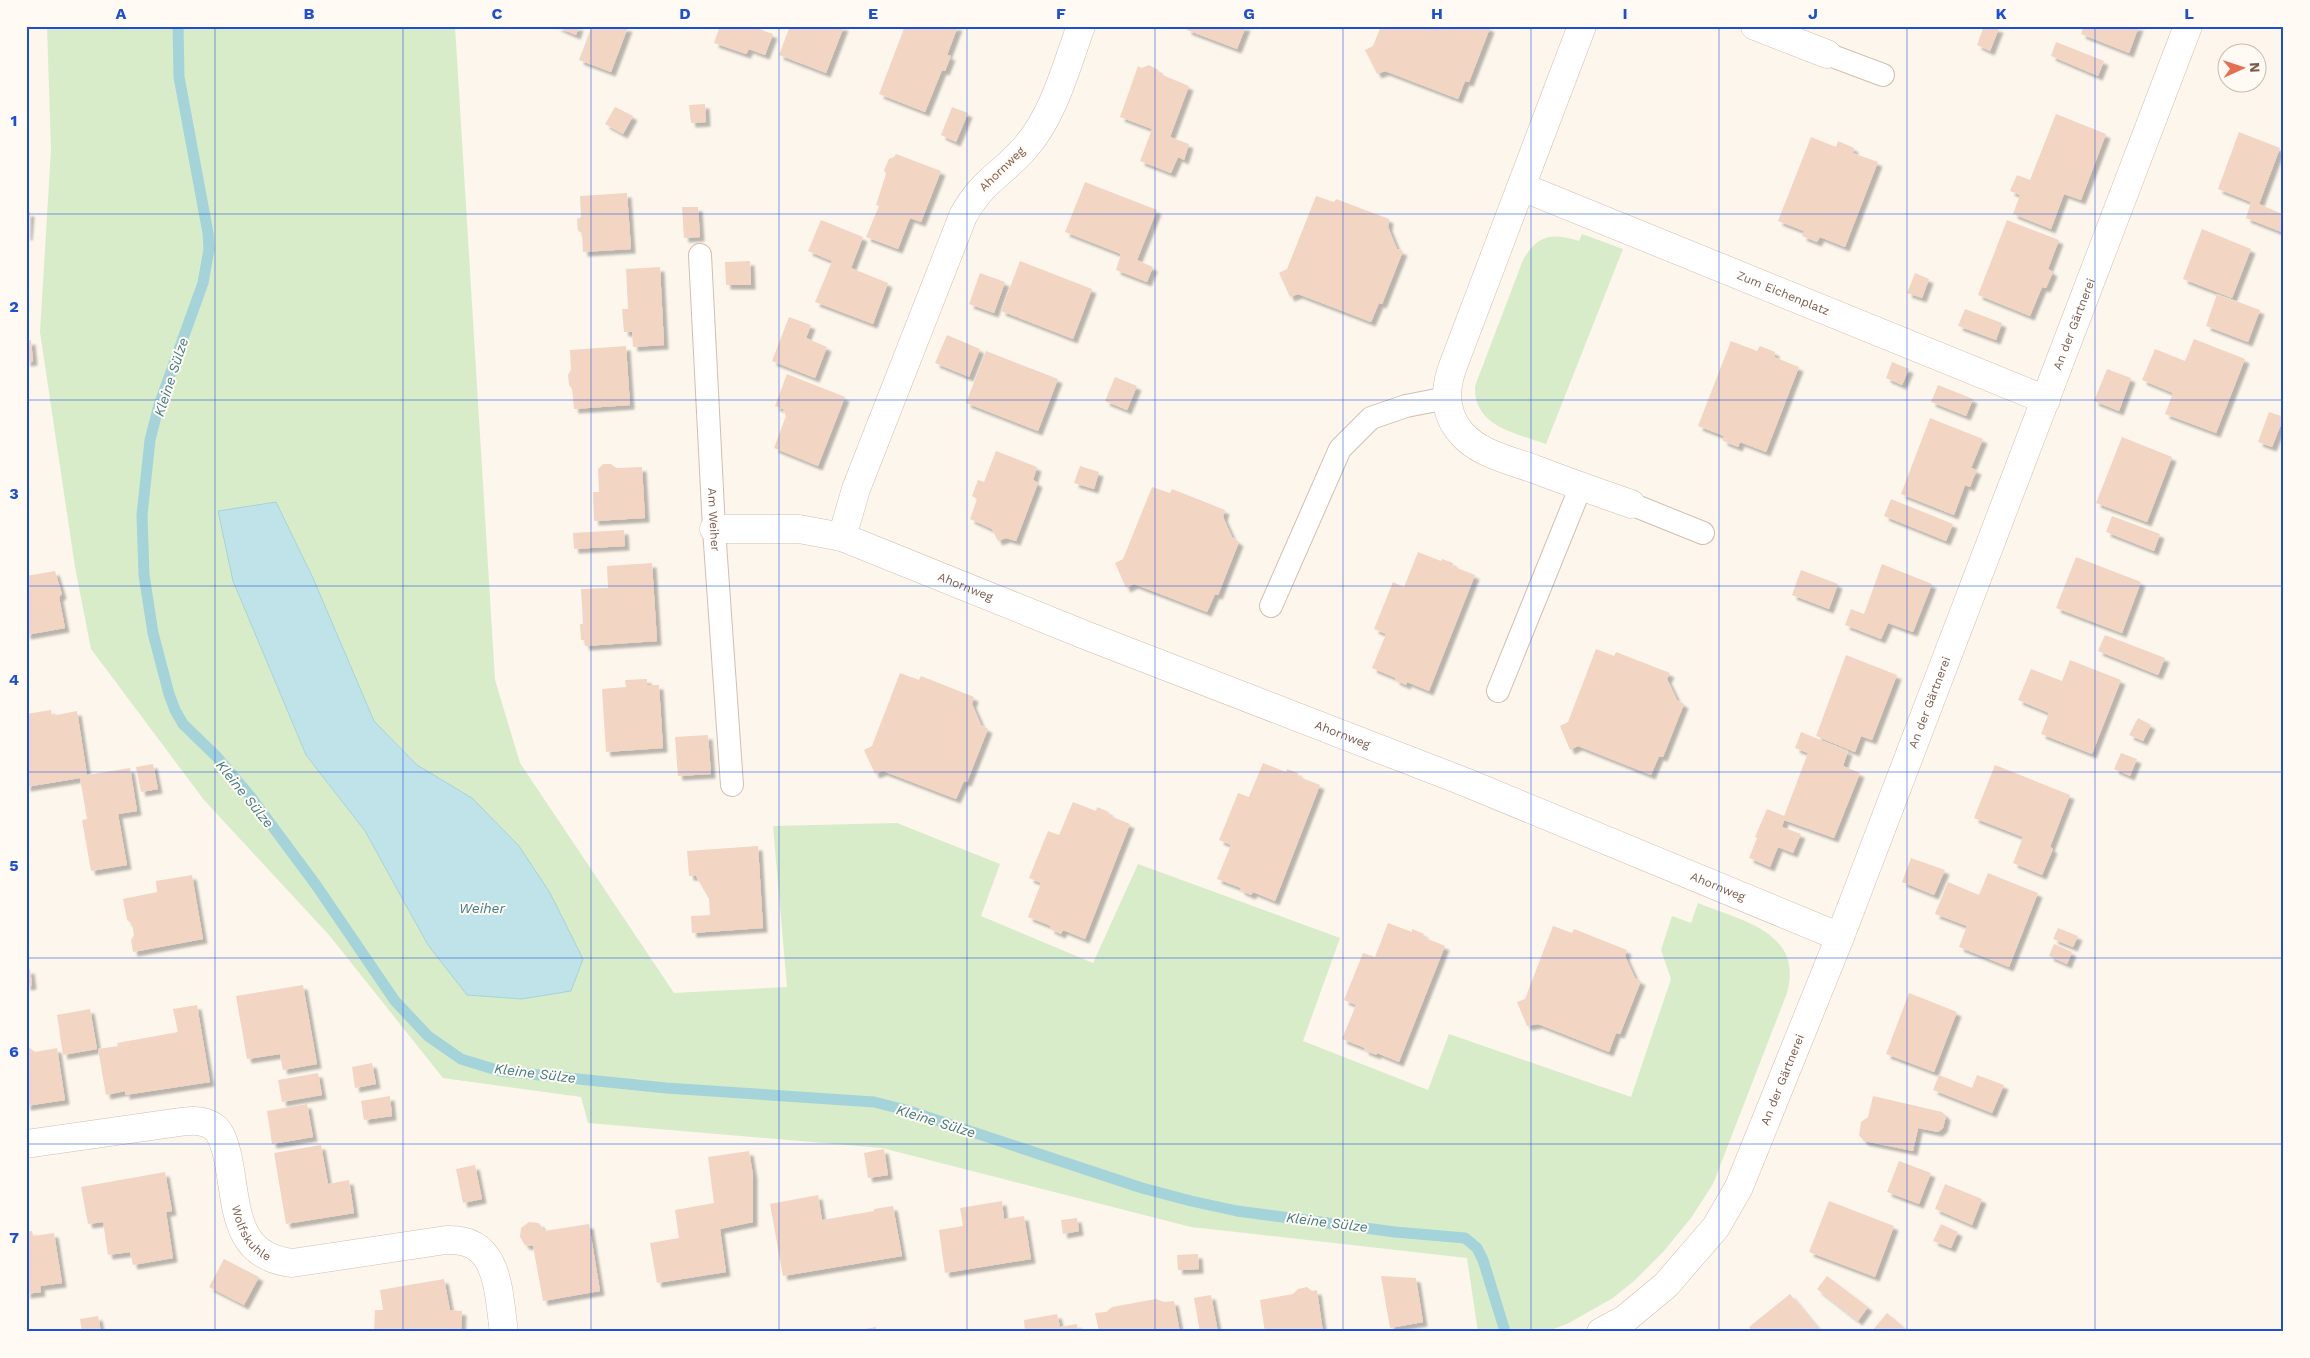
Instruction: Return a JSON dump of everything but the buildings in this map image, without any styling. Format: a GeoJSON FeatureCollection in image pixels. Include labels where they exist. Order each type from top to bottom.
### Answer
{"type":"FeatureCollection","features":[{"type":"Feature","properties":{"kind":"street","name":"Ahornweg"},"geometry":{"type":"LineString","coordinates":[[842,537],[856,489],[963,216],[973,197],[1024,149],[1039,129],[1047,115],[1081,26]]}},
{"type":"Feature","properties":{"kind":"street"},"geometry":{"type":"LineString","coordinates":[[1582,26],[1453,366],[1448,382],[1447,398],[1450,416],[1455,426],[1475,445],[1496,455],[1631,504]]}},
{"type":"Feature","properties":{"kind":"street"},"geometry":{"type":"LineString","coordinates":[[1755,26],[1827,54]]}},
{"type":"Feature","properties":{"kind":"street","name":"An der Gärtnerei"},"geometry":{"type":"LineString","coordinates":[[1601,1332],[1625,1319],[1666,1285],[1702,1245],[1726,1210],[1743,1178],[1840,937],[2188,26]]}},
{"type":"Feature","properties":{"kind":"street","name":"Zum Eichenplatz"},"geometry":{"type":"LineString","coordinates":[[1522,187],[2046,400]]}},
{"type":"Feature","properties":{"kind":"street","name":"Ahornweg"},"geometry":{"type":"LineString","coordinates":[[714,529],[799,529],[842,537],[1085,635],[1466,782],[1840,937]]}},
{"type":"Feature","properties":{"kind":"street","name":"Wolfskuhle"},"geometry":{"type":"LineString","coordinates":[[26,1144],[173,1123],[192,1121],[209,1124],[220,1134],[224,1141],[241,1227],[248,1241],[258,1252],[274,1260],[292,1263],[446,1240],[475,1244],[484,1253],[491,1266],[504,1332]]}},
{"type":"Feature","properties":{"kind":"lane"},"geometry":{"type":"LineString","coordinates":[[1827,54],[1882,75]]}},
{"type":"Feature","properties":{"kind":"lane","name":"Am Weiher"},"geometry":{"type":"LineString","coordinates":[[700,255],[714,529],[732,785]]}},
{"type":"Feature","properties":{"kind":"lane"},"geometry":{"type":"LineString","coordinates":[[1271,606],[1340,449],[1370,418],[1406,406],[1447,398]]}},
{"type":"Feature","properties":{"kind":"lane"},"geometry":{"type":"LineString","coordinates":[[1498,692],[1581,486]]}},
{"type":"Feature","properties":{"kind":"lane"},"geometry":{"type":"LineString","coordinates":[[1631,504],[1703,533]]}},
{"type":"Feature","properties":{"kind":"green space"},"geometry":{"type":"Polygon","coordinates":[[[47,26],[455,26],[495,680],[520,763],[674,993],[787,987],[773,826],[897,823],[1000,864],[981,916],[1093,963],[1138,864],[1340,938],[1303,1041],[1428,1090],[1449,1034],[1631,1097],[1671,979],[1661,950],[1672,916],[1691,923],[1698,903],[1750,923],[1765,932],[1778,942],[1786,956],[1790,972],[1787,993],[1713,1184],[1691,1218],[1664,1251],[1634,1281],[1613,1298],[1567,1324],[1545,1332],[1478,1332],[1467,1258],[1191,1227],[882,1148],[588,1123],[581,1097],[443,1078],[329,935],[204,800],[91,649],[75,567],[40,332],[51,150],[47,26]],[[276,502],[233,581],[306,755],[365,831],[428,945],[472,798],[417,765],[374,721],[313,578],[276,502]]]}},
{"type":"Feature","properties":{"kind":"green space"},"geometry":{"type":"Polygon","coordinates":[[[1582,234],[1623,249],[1546,444],[1509,431],[1488,419],[1476,400],[1475,386],[1523,260],[1529,251],[1540,240],[1546,238],[1561,237],[1579,241],[1582,234]]]}},
{"type":"Feature","properties":{"kind":"water","name":"Weiher"},"geometry":{"type":"Polygon","coordinates":[[[276,502],[313,578],[374,721],[417,765],[472,798],[519,846],[550,893],[583,959],[571,991],[522,999],[467,995],[428,945],[365,831],[306,755],[233,581],[218,511],[276,502]]]}},
{"type":"Feature","properties":{"kind":"waterway","name":"Kleine Sülze"},"geometry":{"type":"LineString","coordinates":[[178,26],[179,77],[208,233],[209,249],[203,283],[159,405],[150,440],[142,515],[144,575],[153,633],[169,694],[183,724],[217,757],[250,796],[316,885],[395,1001],[428,1036],[461,1059],[500,1071],[666,1088],[874,1102],[906,1110],[1142,1188],[1191,1201],[1237,1211],[1395,1232],[1465,1238],[1477,1248],[1483,1260],[1504,1328]]}}]}
